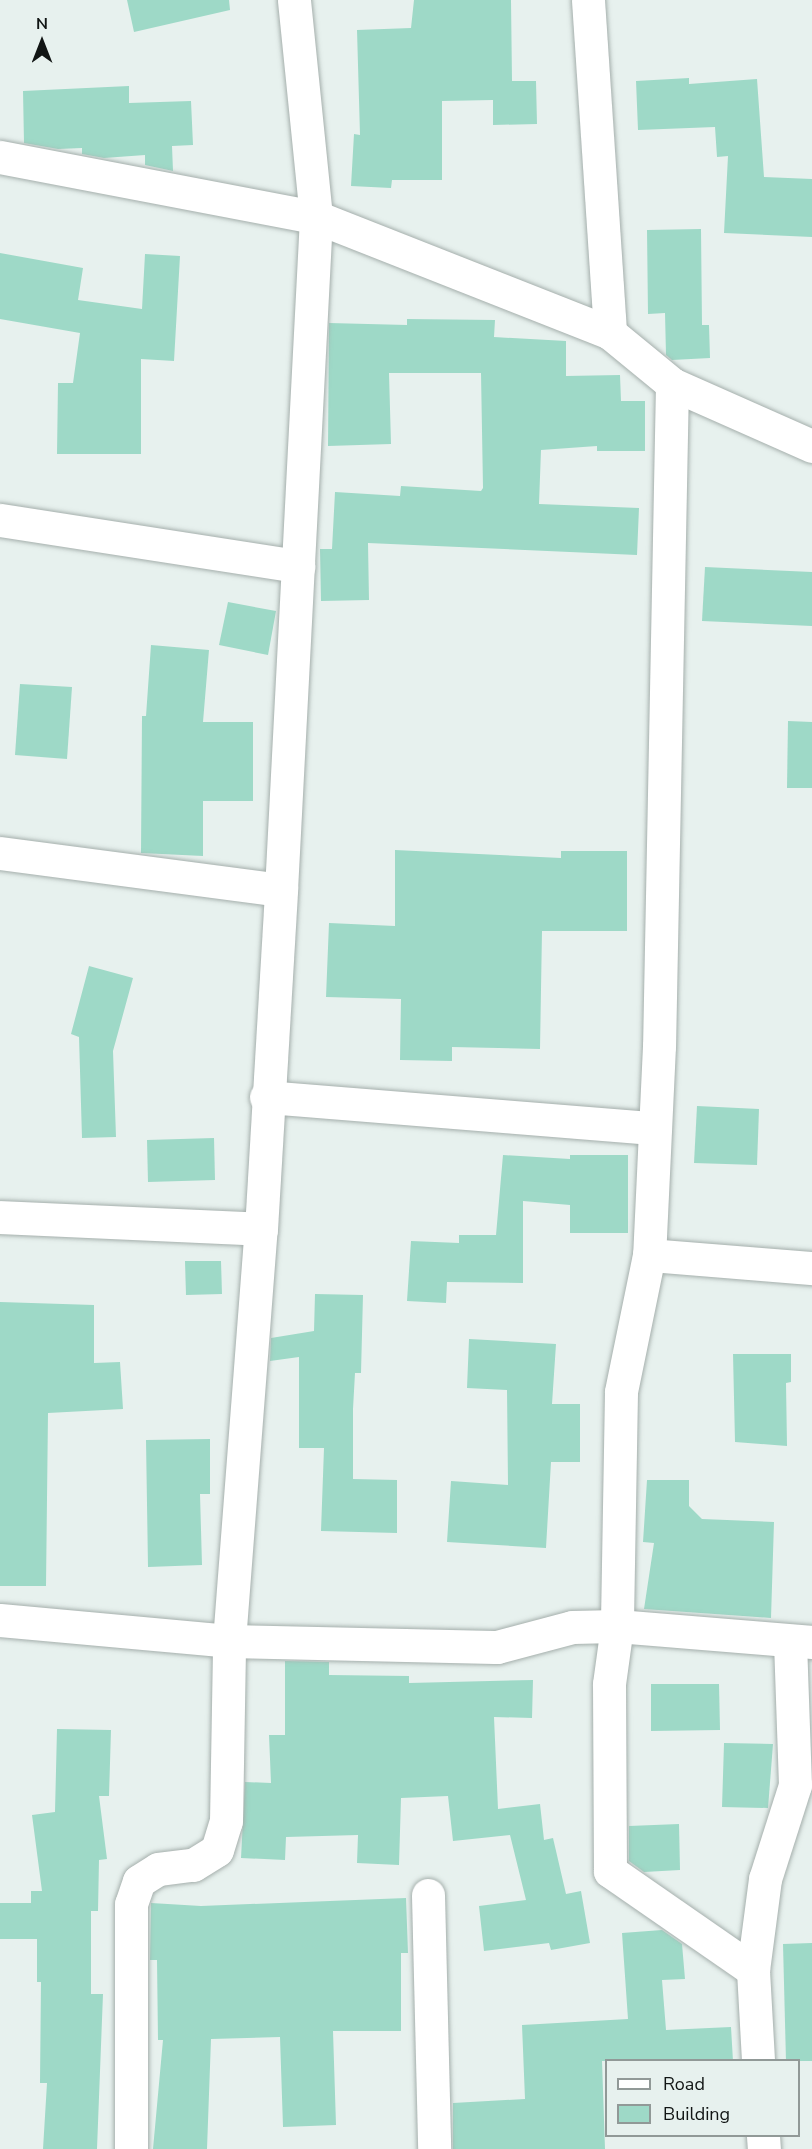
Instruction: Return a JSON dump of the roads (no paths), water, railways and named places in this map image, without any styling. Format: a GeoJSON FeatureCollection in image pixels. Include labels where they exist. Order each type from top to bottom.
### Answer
{"type":"FeatureCollection","features":[{"type":"Feature","properties":{"kind":"street"},"geometry":{"type":"LineString","coordinates":[[131,2149],[131,1904],[139,1881],[158,1869],[193,1865],[217,1850],[226,1821],[229,1641],[261,1228],[266,1096],[281,890],[316,217],[294,0]]}},
{"type":"Feature","properties":{"kind":"street"},"geometry":{"type":"LineString","coordinates":[[588,0],[610,333]]}},
{"type":"Feature","properties":{"kind":"street"},"geometry":{"type":"LineString","coordinates":[[0,157],[316,217],[610,333],[672,384],[812,446]]}},
{"type":"Feature","properties":{"kind":"street"},"geometry":{"type":"LineString","coordinates":[[672,384],[655,1128],[649,1254],[621,1392],[617,1626],[609,1684],[610,1871],[753,1970]]}},
{"type":"Feature","properties":{"kind":"street"},"geometry":{"type":"LineString","coordinates":[[0,520],[298,566]]}},
{"type":"Feature","properties":{"kind":"street"},"geometry":{"type":"LineString","coordinates":[[0,853],[281,890]]}},
{"type":"Feature","properties":{"kind":"street"},"geometry":{"type":"LineString","coordinates":[[266,1096],[655,1128]]}},
{"type":"Feature","properties":{"kind":"street"},"geometry":{"type":"LineString","coordinates":[[0,1217],[261,1228]]}},
{"type":"Feature","properties":{"kind":"street"},"geometry":{"type":"LineString","coordinates":[[649,1254],[812,1268]]}},
{"type":"Feature","properties":{"kind":"street"},"geometry":{"type":"LineString","coordinates":[[0,1620],[229,1641],[497,1647],[572,1627],[617,1626],[801,1642],[795,1785],[765,1879],[753,1970],[758,2059]]}},
{"type":"Feature","properties":{"kind":"street"},"geometry":{"type":"LineString","coordinates":[[428,1895],[434,2149]]}}]}
